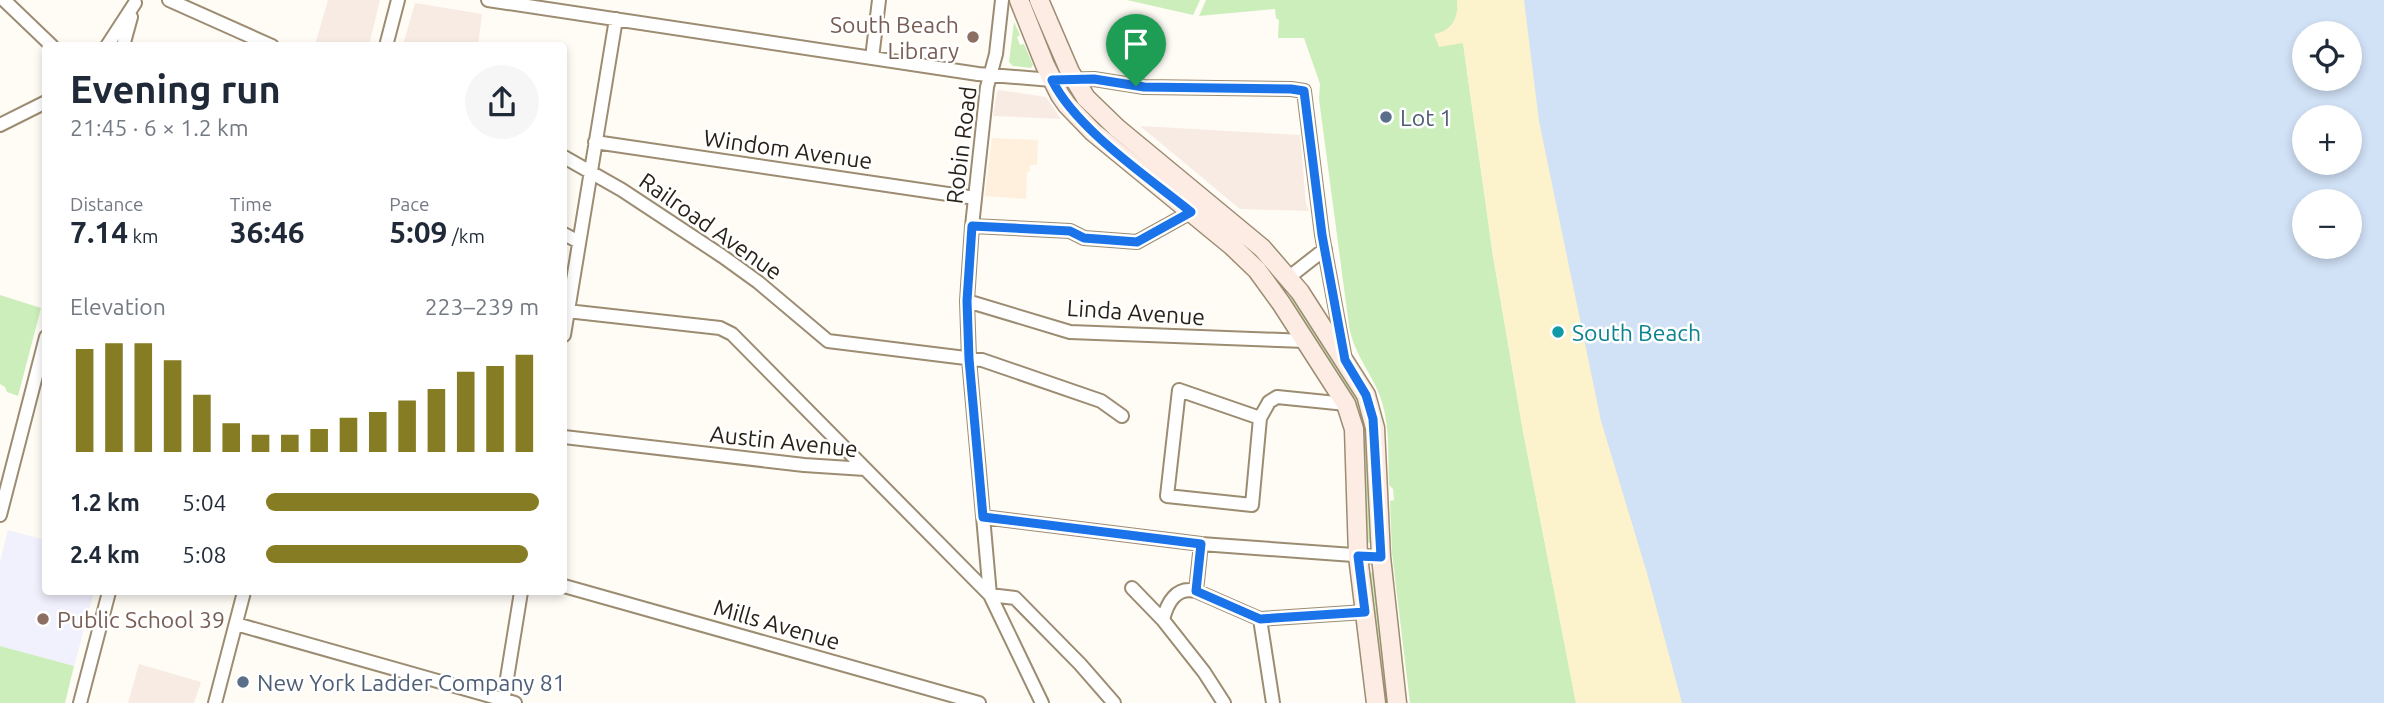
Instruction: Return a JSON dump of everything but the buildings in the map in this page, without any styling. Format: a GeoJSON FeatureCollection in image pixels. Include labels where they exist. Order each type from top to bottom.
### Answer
{"type":"FeatureCollection","features":[{"type":"Feature","properties":{"kind":"main road"},"geometry":{"type":"LineString","coordinates":[[1019,0],[1060,95],[1084,124],[1257,270],[1346,404],[1354,429],[1358,556],[1376,703]]}},
{"type":"Feature","properties":{"kind":"main road"},"geometry":{"type":"LineString","coordinates":[[1039,0],[1054,38],[1086,98],[1254,240],[1288,278],[1366,395],[1373,419],[1381,557],[1397,703]]}},
{"type":"Feature","properties":{"kind":"street"},"geometry":{"type":"LineString","coordinates":[[4,0],[48,42]]}},
{"type":"Feature","properties":{"kind":"street"},"geometry":{"type":"LineString","coordinates":[[169,0],[263,42]]}},
{"type":"Feature","properties":{"kind":"street"},"geometry":{"type":"LineString","coordinates":[[387,42],[398,0]]}},
{"type":"Feature","properties":{"kind":"street"},"geometry":{"type":"LineString","coordinates":[[488,0],[990,74],[1052,80],[1107,80],[1144,87],[1304,91],[1325,249],[1345,360]]}},
{"type":"Feature","properties":{"kind":"street"},"geometry":{"type":"LineString","coordinates":[[872,58],[879,0]]}},
{"type":"Feature","properties":{"kind":"street","name":"Robin Road"},"geometry":{"type":"LineString","coordinates":[[1002,0],[996,54],[990,74],[972,226],[967,301],[969,359],[990,595],[1042,703]]}},
{"type":"Feature","properties":{"kind":"street"},"geometry":{"type":"LineString","coordinates":[[110,42],[136,2]]}},
{"type":"Feature","properties":{"kind":"street"},"geometry":{"type":"LineString","coordinates":[[124,42],[136,2]]}},
{"type":"Feature","properties":{"kind":"street"},"geometry":{"type":"LineString","coordinates":[[567,318],[616,19]]}},
{"type":"Feature","properties":{"kind":"street"},"geometry":{"type":"LineString","coordinates":[[0,125],[42,104]]}},
{"type":"Feature","properties":{"kind":"street","name":"Windom Avenue"},"geometry":{"type":"LineString","coordinates":[[595,142],[975,198]]}},
{"type":"Feature","properties":{"kind":"street","name":"Railroad Avenue"},"geometry":{"type":"LineString","coordinates":[[567,159],[634,197],[722,256],[768,290],[828,341],[969,359]]}},
{"type":"Feature","properties":{"kind":"street"},"geometry":{"type":"LineString","coordinates":[[972,226],[1070,231],[1084,238],[1137,242],[1191,212]]}},
{"type":"Feature","properties":{"kind":"street"},"geometry":{"type":"LineString","coordinates":[[567,236],[579,242]]}},
{"type":"Feature","properties":{"kind":"street"},"geometry":{"type":"LineString","coordinates":[[1288,278],[1325,249]]}},
{"type":"Feature","properties":{"kind":"street","name":"Linda Avenue"},"geometry":{"type":"LineString","coordinates":[[967,301],[1070,332],[1306,341]]}},
{"type":"Feature","properties":{"kind":"street"},"geometry":{"type":"LineString","coordinates":[[568,312],[727,331],[740,341],[865,469]]}},
{"type":"Feature","properties":{"kind":"street"},"geometry":{"type":"LineString","coordinates":[[969,359],[982,360],[1101,401],[1122,416]]}},
{"type":"Feature","properties":{"kind":"street"},"geometry":{"type":"LineString","coordinates":[[0,515],[40,380]]}},
{"type":"Feature","properties":{"kind":"street"},"geometry":{"type":"LineString","coordinates":[[1260,418],[1178,390],[1167,496],[1252,505],[1260,418],[1269,402],[1278,397],[1346,404]]}},
{"type":"Feature","properties":{"kind":"street","name":"Austin Avenue"},"geometry":{"type":"LineString","coordinates":[[567,437],[804,465],[865,469],[990,595]]}},
{"type":"Feature","properties":{"kind":"street"},"geometry":{"type":"LineString","coordinates":[[983,517],[1201,544],[1381,557]]}},
{"type":"Feature","properties":{"kind":"street"},"geometry":{"type":"LineString","coordinates":[[1196,591],[1201,544]]}},
{"type":"Feature","properties":{"kind":"street","name":"Mills Avenue"},"geometry":{"type":"LineString","coordinates":[[567,587],[979,703]]}},
{"type":"Feature","properties":{"kind":"street"},"geometry":{"type":"LineString","coordinates":[[1132,588],[1163,620],[1204,672],[1224,703]]}},
{"type":"Feature","properties":{"kind":"street"},"geometry":{"type":"LineString","coordinates":[[1163,620],[1172,597],[1187,589],[1260,619],[1365,612]]}},
{"type":"Feature","properties":{"kind":"street"},"geometry":{"type":"LineString","coordinates":[[80,703],[108,595]]}},
{"type":"Feature","properties":{"kind":"street"},"geometry":{"type":"LineString","coordinates":[[215,703],[243,595]]}},
{"type":"Feature","properties":{"kind":"street"},"geometry":{"type":"LineString","coordinates":[[236,624],[507,702],[521,595]]}},
{"type":"Feature","properties":{"kind":"street"},"geometry":{"type":"LineString","coordinates":[[990,595],[1015,598],[1114,703]]}},
{"type":"Feature","properties":{"kind":"street"},"geometry":{"type":"LineString","coordinates":[[1260,619],[1273,703]]}},
{"type":"Feature","properties":{"kind":"shaded area"},"geometry":{"type":"Polygon","coordinates":[[[328,0],[380,0],[370,42],[316,42],[328,0]]]}},
{"type":"Feature","properties":{"kind":"shaded area"},"geometry":{"type":"Polygon","coordinates":[[[415,3],[482,14],[478,42],[404,42],[415,3]]]}},
{"type":"Feature","properties":{"kind":"shaded area"},"geometry":{"type":"Polygon","coordinates":[[[999,90],[1046,97],[1061,119],[993,116],[999,90]]]}},
{"type":"Feature","properties":{"kind":"shaded area"},"geometry":{"type":"Polygon","coordinates":[[[1140,126],[1300,135],[1306,204],[1309,211],[1240,209],[1140,126]]]}},
{"type":"Feature","properties":{"kind":"shaded area"},"geometry":{"type":"Polygon","coordinates":[[[992,138],[1038,140],[1037,165],[1030,165],[1030,171],[1027,172],[1026,199],[985,196],[992,138]]]}},
{"type":"Feature","properties":{"kind":"shaded area","name":"Public School 39"},"geometry":{"type":"Polygon","coordinates":[[[8,530],[42,539],[42,595],[93,595],[74,666],[0,646],[0,562],[8,530]]]}},
{"type":"Feature","properties":{"kind":"shaded area"},"geometry":{"type":"Polygon","coordinates":[[[139,664],[201,682],[194,703],[128,703],[139,664]]]}},
{"type":"Feature","properties":{"kind":"green space"},"geometry":{"type":"Polygon","coordinates":[[[1127,0],[1200,0],[1193,15],[1127,0]]]}},
{"type":"Feature","properties":{"kind":"green space","name":"South Beach"},"geometry":{"type":"Polygon","coordinates":[[[1206,0],[1457,0],[1493,256],[1523,431],[1576,703],[1410,703],[1392,553],[1390,501],[1394,500],[1393,489],[1389,485],[1386,422],[1382,402],[1355,347],[1349,326],[1319,99],[1320,84],[1304,38],[1278,38],[1279,20],[1276,18],[1275,9],[1199,16],[1206,0]]]}},
{"type":"Feature","properties":{"kind":"green space"},"geometry":{"type":"Polygon","coordinates":[[[1014,22],[1020,35],[1017,37],[1020,45],[1024,44],[1033,65],[1031,68],[1013,66],[1009,62],[1014,22]]]}},
{"type":"Feature","properties":{"kind":"green space"},"geometry":{"type":"Polygon","coordinates":[[[1290,294],[1356,389],[1365,411],[1371,544],[1366,541],[1361,427],[1287,298],[1290,294]]]}},
{"type":"Feature","properties":{"kind":"green space"},"geometry":{"type":"Polygon","coordinates":[[[0,295],[41,308],[18,396],[7,392],[0,384],[0,295]]]}},
{"type":"Feature","properties":{"kind":"green space"},"geometry":{"type":"Polygon","coordinates":[[[1373,570],[1392,703],[1384,703],[1370,575],[1373,570]]]}},
{"type":"Feature","properties":{"kind":"green space"},"geometry":{"type":"Polygon","coordinates":[[[0,646],[74,666],[65,703],[0,703],[0,646]]]}},
{"type":"Feature","properties":{"kind":"sand","name":"South Beach"},"geometry":{"type":"Polygon","coordinates":[[[1457,0],[1543,0],[1706,703],[1576,703],[1523,431],[1493,255],[1463,43],[1439,47],[1434,34],[1445,30],[1453,22],[1457,12],[1457,0]]]}},
{"type":"Feature","properties":{"kind":"water"},"geometry":{"type":"Polygon","coordinates":[[[1524,0],[2384,0],[2384,703],[1682,703],[1647,573],[1601,421],[1539,121],[1524,0]]]}},
{"type":"Feature","properties":{"kind":"place","name":"South Beach Library"},"geometry":{"type":"Point","coordinates":[973,37]}},
{"type":"Feature","properties":{"kind":"place","name":"Lot 1"},"geometry":{"type":"Point","coordinates":[1386,117]}},
{"type":"Feature","properties":{"kind":"place","name":"South Beach"},"geometry":{"type":"Point","coordinates":[1558,332]}},
{"type":"Feature","properties":{"kind":"place","name":"Public School 39"},"geometry":{"type":"Point","coordinates":[43,619]}},
{"type":"Feature","properties":{"kind":"place","name":"New York Ladder Company 81"},"geometry":{"type":"Point","coordinates":[243,682]}},
{"type":"Feature","properties":{"kind":"route"},"geometry":{"type":"LineString","coordinates":[[1094,79],[1136,86],[1304,91],[1322,235],[1345,360],[1369,402],[1373,419],[1381,557],[1358,556],[1365,612],[1260,619],[1196,591],[1201,544],[983,517],[969,359],[967,301],[972,226],[1070,231],[1084,238],[1137,242],[1191,212],[1084,124],[1060,95],[1052,80],[1094,79]]}}]}
